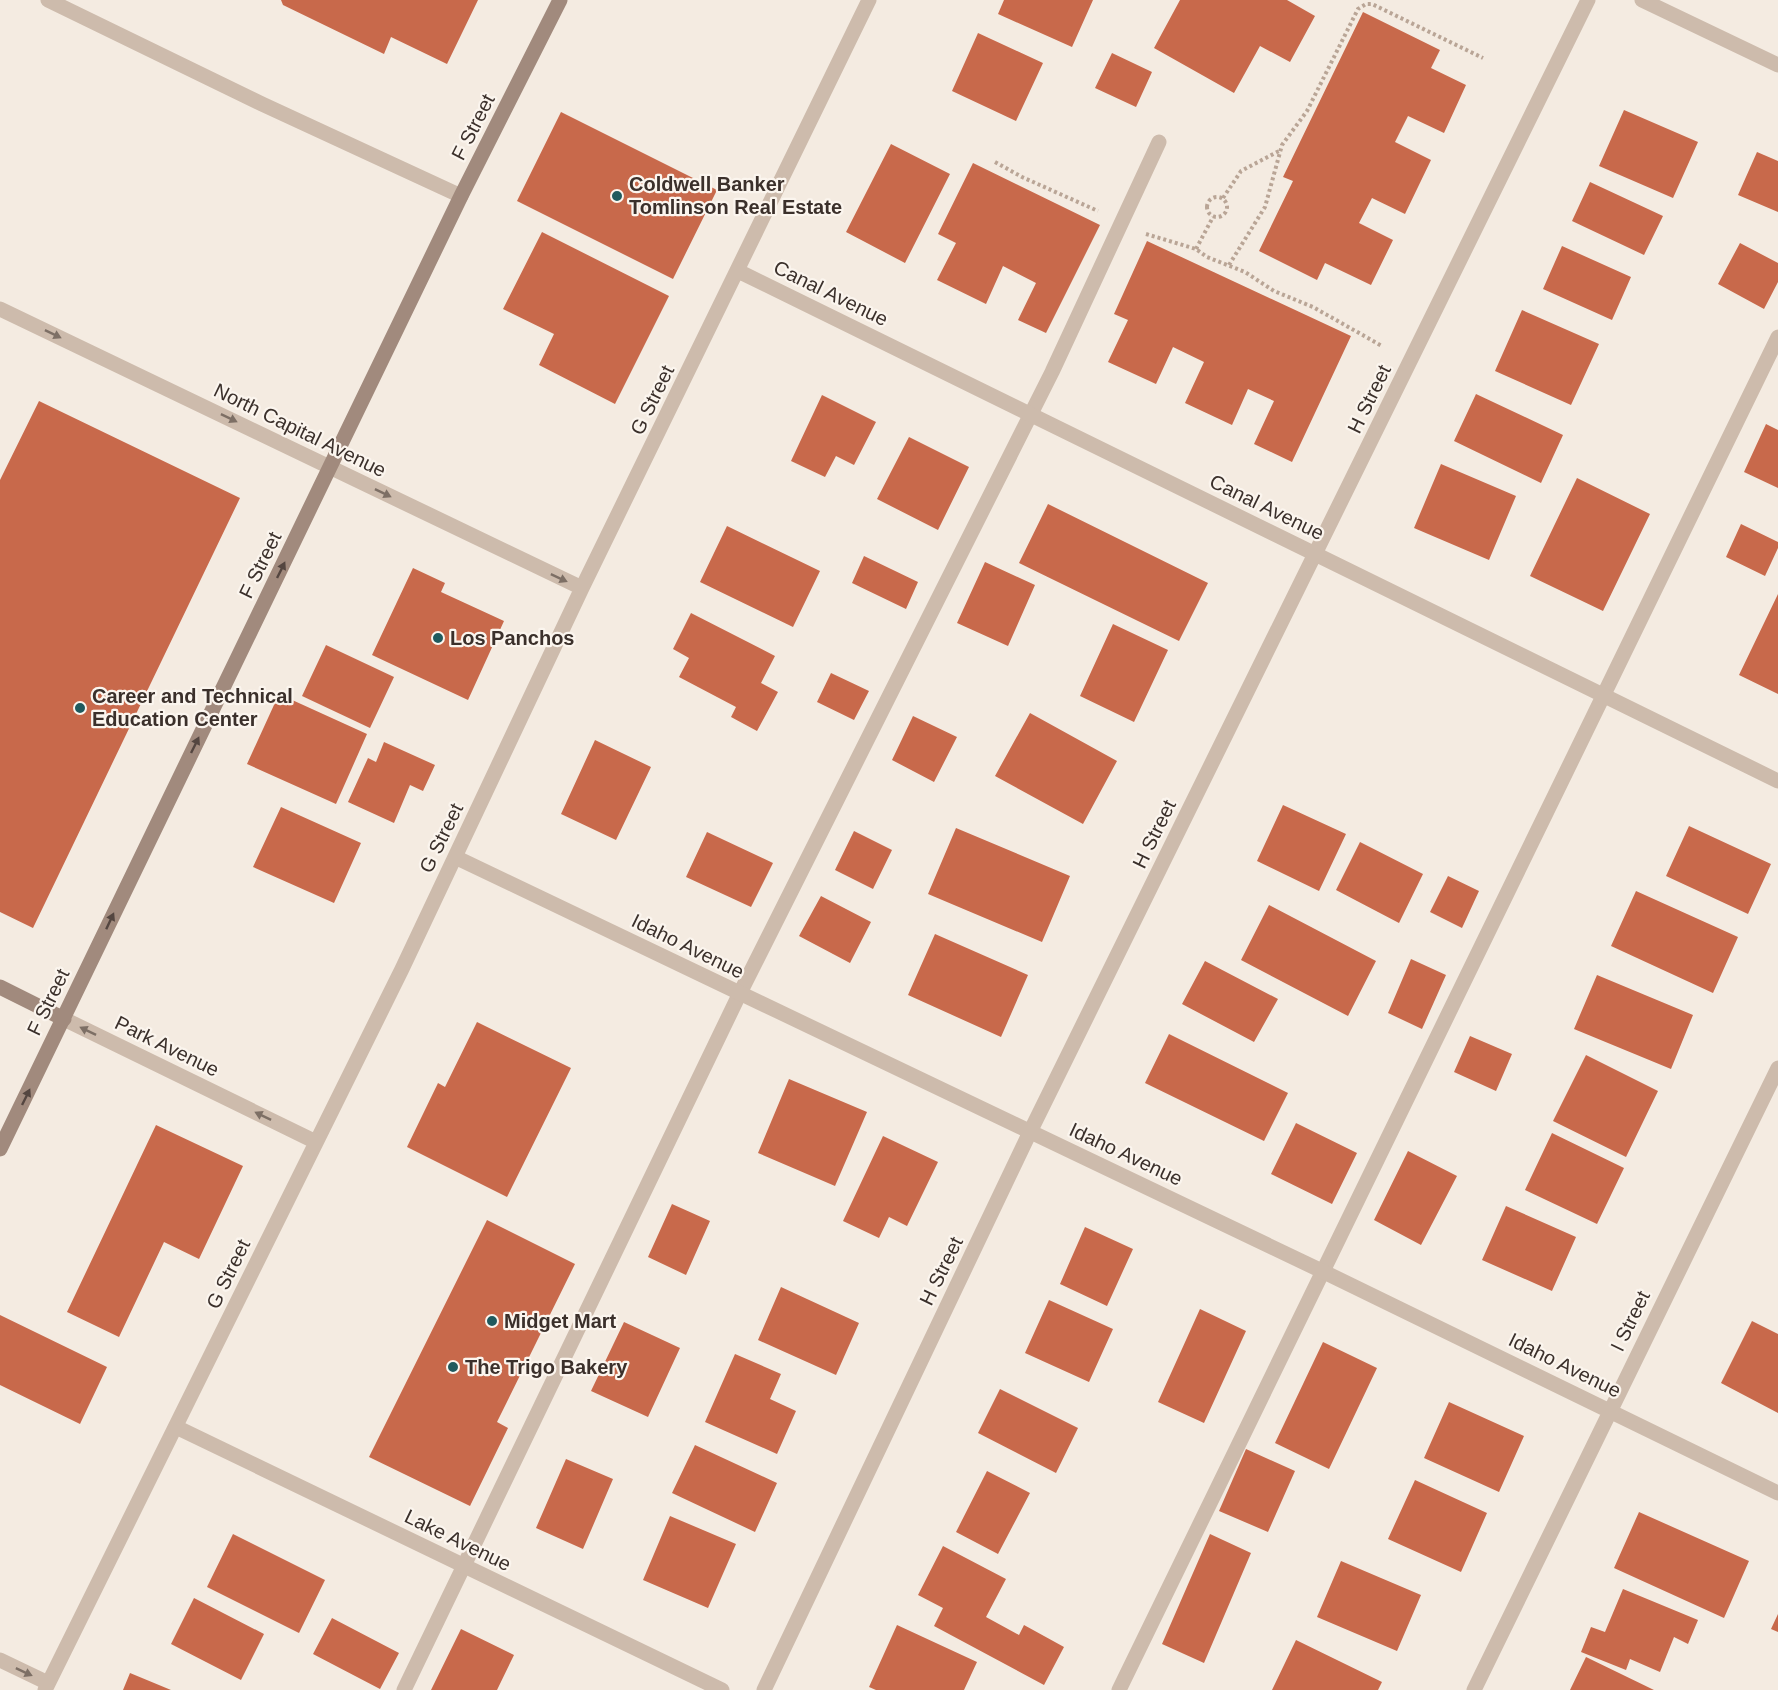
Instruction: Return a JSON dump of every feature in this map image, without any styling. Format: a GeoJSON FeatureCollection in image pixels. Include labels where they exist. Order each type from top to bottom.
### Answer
{"type":"FeatureCollection","features":[{"type":"Feature","properties":{"kind":"street"},"geometry":{"type":"LineString","coordinates":[[48,0],[262,104],[461,196]]}},
{"type":"Feature","properties":{"kind":"street","name":"F Street"},"geometry":{"type":"LineString","coordinates":[[0,1149],[461,196],[560,0]]}},
{"type":"Feature","properties":{"kind":"street","name":"G Street"},"geometry":{"type":"LineString","coordinates":[[47,1686],[455,857],[582,588],[869,0]]}},
{"type":"Feature","properties":{"kind":"street","name":"H Street"},"geometry":{"type":"LineString","coordinates":[[764,1690],[1030,1132],[1317,554],[1588,0]]}},
{"type":"Feature","properties":{"kind":"street"},"geometry":{"type":"LineString","coordinates":[[1642,0],[1778,65]]}},
{"type":"Feature","properties":{"kind":"street"},"geometry":{"type":"LineString","coordinates":[[404,1690],[740,994],[1030,414],[1159,142]]}},
{"type":"Feature","properties":{"kind":"street","name":"Canal Avenue"},"geometry":{"type":"LineString","coordinates":[[738,271],[1778,781]]}},
{"type":"Feature","properties":{"kind":"street","name":"North Capital Avenue"},"geometry":{"type":"LineString","coordinates":[[0,309],[582,588]]}},
{"type":"Feature","properties":{"kind":"street"},"geometry":{"type":"LineString","coordinates":[[1119,1690],[1778,337]]}},
{"type":"Feature","properties":{"kind":"street","name":"Idaho Avenue"},"geometry":{"type":"LineString","coordinates":[[455,857],[1324,1272],[1778,1493]]}},
{"type":"Feature","properties":{"kind":"street","name":"Park Avenue"},"geometry":{"type":"LineString","coordinates":[[0,987],[316,1142]]}},
{"type":"Feature","properties":{"kind":"street","name":"I Street"},"geometry":{"type":"LineString","coordinates":[[1474,1690],[1778,1068]]}},
{"type":"Feature","properties":{"kind":"street","name":"Lake Avenue"},"geometry":{"type":"LineString","coordinates":[[176,1427],[722,1690]]}},
{"type":"Feature","properties":{"kind":"street"},"geometry":{"type":"LineString","coordinates":[[0,1660],[47,1686]]}},
{"type":"Feature","properties":{"kind":"path"},"geometry":{"type":"LineString","coordinates":[[1229,265],[1265,207],[1279,150],[1307,111],[1358,9],[1366,4],[1372,4],[1483,58]]}},
{"type":"Feature","properties":{"kind":"path"},"geometry":{"type":"LineString","coordinates":[[1223,198],[1241,171],[1279,150]]}},
{"type":"Feature","properties":{"kind":"path"},"geometry":{"type":"LineString","coordinates":[[995,162],[1022,177],[1084,203],[1101,213]]}},
{"type":"Feature","properties":{"kind":"path"},"geometry":{"type":"LineString","coordinates":[[1212,217],[1208,212],[1208,202],[1216,197],[1223,198]]}},
{"type":"Feature","properties":{"kind":"path"},"geometry":{"type":"LineString","coordinates":[[1212,217],[1223,216],[1227,211],[1223,198]]}},
{"type":"Feature","properties":{"kind":"path"},"geometry":{"type":"LineString","coordinates":[[1196,249],[1212,217]]}},
{"type":"Feature","properties":{"kind":"path"},"geometry":{"type":"LineString","coordinates":[[1143,233],[1196,249],[1207,257],[1254,277],[1285,297],[1314,307],[1382,346]]}},
{"type":"Feature","properties":{"kind":"building"},"geometry":{"type":"Polygon","coordinates":[[[281,0],[478,0],[447,64],[391,37],[384,54],[283,5],[281,0]]]}},
{"type":"Feature","properties":{"kind":"building"},"geometry":{"type":"Polygon","coordinates":[[[1004,0],[1093,0],[1072,47],[998,14],[1004,0]]]}},
{"type":"Feature","properties":{"kind":"building"},"geometry":{"type":"Polygon","coordinates":[[[1180,0],[1287,0],[1315,16],[1290,62],[1260,46],[1234,93],[1154,48],[1180,0]]]}},
{"type":"Feature","properties":{"kind":"building"},"geometry":{"type":"Polygon","coordinates":[[[1363,12],[1440,50],[1431,68],[1466,85],[1444,133],[1408,116],[1395,142],[1431,160],[1405,214],[1372,198],[1359,223],[1393,240],[1371,285],[1325,263],[1317,280],[1259,251],[1293,181],[1283,177],[1363,12]]]}},
{"type":"Feature","properties":{"kind":"building"},"geometry":{"type":"Polygon","coordinates":[[[978,33],[1043,63],[1016,121],[952,91],[978,33]]]}},
{"type":"Feature","properties":{"kind":"building"},"geometry":{"type":"Polygon","coordinates":[[[1112,53],[1152,72],[1136,107],[1095,88],[1112,53]]]}},
{"type":"Feature","properties":{"kind":"building"},"geometry":{"type":"Polygon","coordinates":[[[1624,110],[1698,142],[1673,198],[1599,166],[1624,110]]]}},
{"type":"Feature","properties":{"kind":"building","name":"Coldwell Banker Tomlinson Real Estate"},"geometry":{"type":"Polygon","coordinates":[[[561,112],[717,190],[673,279],[517,201],[561,112]]]}},
{"type":"Feature","properties":{"kind":"building"},"geometry":{"type":"Polygon","coordinates":[[[891,144],[950,174],[905,263],[846,232],[891,144]]]}},
{"type":"Feature","properties":{"kind":"building"},"geometry":{"type":"Polygon","coordinates":[[[1757,152],[1778,161],[1778,212],[1738,195],[1757,152]]]}},
{"type":"Feature","properties":{"kind":"building"},"geometry":{"type":"Polygon","coordinates":[[[973,163],[1100,225],[1046,333],[1018,320],[1036,283],[1003,266],[986,304],[937,280],[956,243],[938,234],[973,163]]]}},
{"type":"Feature","properties":{"kind":"building"},"geometry":{"type":"Polygon","coordinates":[[[1590,182],[1663,216],[1644,255],[1572,221],[1590,182]]]}},
{"type":"Feature","properties":{"kind":"building"},"geometry":{"type":"Polygon","coordinates":[[[542,232],[669,296],[615,404],[539,365],[554,334],[503,309],[542,232]]]}},
{"type":"Feature","properties":{"kind":"building"},"geometry":{"type":"Polygon","coordinates":[[[1147,241],[1351,336],[1292,462],[1254,444],[1274,401],[1248,389],[1232,425],[1185,403],[1204,362],[1173,347],[1156,384],[1108,362],[1128,320],[1114,314],[1147,241]]]}},
{"type":"Feature","properties":{"kind":"building"},"geometry":{"type":"Polygon","coordinates":[[[1740,243],[1778,263],[1778,282],[1764,309],[1718,284],[1740,243]]]}},
{"type":"Feature","properties":{"kind":"building"},"geometry":{"type":"Polygon","coordinates":[[[1562,246],[1631,277],[1612,320],[1543,289],[1562,246]]]}},
{"type":"Feature","properties":{"kind":"building"},"geometry":{"type":"Polygon","coordinates":[[[1522,310],[1599,344],[1571,405],[1495,371],[1522,310]]]}},
{"type":"Feature","properties":{"kind":"building"},"geometry":{"type":"Polygon","coordinates":[[[1476,394],[1563,435],[1541,483],[1454,441],[1476,394]]]}},
{"type":"Feature","properties":{"kind":"building"},"geometry":{"type":"Polygon","coordinates":[[[822,395],[876,422],[854,465],[836,456],[825,477],[791,461],[822,395]]]}},
{"type":"Feature","properties":{"kind":"building","name":"Career and Technical Education Center"},"geometry":{"type":"Polygon","coordinates":[[[39,401],[240,498],[33,928],[0,912],[0,480],[39,401]]]}},
{"type":"Feature","properties":{"kind":"building"},"geometry":{"type":"Polygon","coordinates":[[[1766,424],[1778,430],[1778,488],[1744,472],[1766,424]]]}},
{"type":"Feature","properties":{"kind":"building"},"geometry":{"type":"Polygon","coordinates":[[[909,437],[969,467],[938,530],[877,499],[909,437]]]}},
{"type":"Feature","properties":{"kind":"building"},"geometry":{"type":"Polygon","coordinates":[[[1441,464],[1516,496],[1489,560],[1414,528],[1441,464]]]}},
{"type":"Feature","properties":{"kind":"building"},"geometry":{"type":"Polygon","coordinates":[[[1577,478],[1650,514],[1603,611],[1530,576],[1577,478]]]}},
{"type":"Feature","properties":{"kind":"building"},"geometry":{"type":"Polygon","coordinates":[[[1048,504],[1208,583],[1179,641],[1019,563],[1048,504]]]}},
{"type":"Feature","properties":{"kind":"building"},"geometry":{"type":"Polygon","coordinates":[[[1741,524],[1778,542],[1778,548],[1765,576],[1726,557],[1741,524]]]}},
{"type":"Feature","properties":{"kind":"building"},"geometry":{"type":"Polygon","coordinates":[[[727,526],[820,571],[793,627],[700,582],[727,526]]]}},
{"type":"Feature","properties":{"kind":"building"},"geometry":{"type":"Polygon","coordinates":[[[864,556],[918,582],[906,609],[852,583],[864,556]]]}},
{"type":"Feature","properties":{"kind":"building"},"geometry":{"type":"Polygon","coordinates":[[[985,562],[1035,585],[1008,646],[957,623],[985,562]]]}},
{"type":"Feature","properties":{"kind":"building","name":"Los Panchos"},"geometry":{"type":"Polygon","coordinates":[[[413,568],[445,583],[441,592],[504,621],[468,700],[372,655],[413,568]]]}},
{"type":"Feature","properties":{"kind":"building"},"geometry":{"type":"Polygon","coordinates":[[[1778,594],[1778,694],[1739,675],[1778,594]]]}},
{"type":"Feature","properties":{"kind":"building"},"geometry":{"type":"Polygon","coordinates":[[[691,613],[775,656],[761,683],[778,692],[757,731],[731,717],[736,707],[679,677],[689,658],[673,649],[691,613]]]}},
{"type":"Feature","properties":{"kind":"building"},"geometry":{"type":"Polygon","coordinates":[[[1113,624],[1168,650],[1134,722],[1080,696],[1113,624]]]}},
{"type":"Feature","properties":{"kind":"building"},"geometry":{"type":"Polygon","coordinates":[[[326,645],[394,677],[370,728],[302,696],[326,645]]]}},
{"type":"Feature","properties":{"kind":"building"},"geometry":{"type":"Polygon","coordinates":[[[831,673],[869,691],[854,720],[817,702],[831,673]]]}},
{"type":"Feature","properties":{"kind":"building"},"geometry":{"type":"Polygon","coordinates":[[[279,694],[367,734],[336,804],[247,764],[279,694]]]}},
{"type":"Feature","properties":{"kind":"building"},"geometry":{"type":"Polygon","coordinates":[[[1030,713],[1117,761],[1083,824],[995,776],[1030,713]]]}},
{"type":"Feature","properties":{"kind":"building"},"geometry":{"type":"Polygon","coordinates":[[[913,716],[957,737],[934,782],[892,760],[913,716]]]}},
{"type":"Feature","properties":{"kind":"building"},"geometry":{"type":"Polygon","coordinates":[[[595,740],[651,767],[616,840],[561,814],[595,740]]]}},
{"type":"Feature","properties":{"kind":"building"},"geometry":{"type":"Polygon","coordinates":[[[384,742],[435,765],[423,791],[410,785],[394,823],[348,802],[368,758],[376,762],[384,742]]]}},
{"type":"Feature","properties":{"kind":"building"},"geometry":{"type":"Polygon","coordinates":[[[1283,805],[1346,834],[1319,891],[1257,861],[1283,805]]]}},
{"type":"Feature","properties":{"kind":"building"},"geometry":{"type":"Polygon","coordinates":[[[281,807],[361,843],[334,903],[253,867],[281,807]]]}},
{"type":"Feature","properties":{"kind":"building"},"geometry":{"type":"Polygon","coordinates":[[[1689,826],[1771,864],[1748,914],[1666,876],[1689,826]]]}},
{"type":"Feature","properties":{"kind":"building"},"geometry":{"type":"Polygon","coordinates":[[[956,828],[1070,876],[1042,942],[928,894],[956,828]]]}},
{"type":"Feature","properties":{"kind":"building"},"geometry":{"type":"Polygon","coordinates":[[[854,831],[892,850],[873,889],[835,870],[854,831]]]}},
{"type":"Feature","properties":{"kind":"building"},"geometry":{"type":"Polygon","coordinates":[[[707,832],[773,863],[751,907],[686,877],[707,832]]]}},
{"type":"Feature","properties":{"kind":"building"},"geometry":{"type":"Polygon","coordinates":[[[1360,842],[1423,874],[1399,923],[1336,890],[1360,842]]]}},
{"type":"Feature","properties":{"kind":"building"},"geometry":{"type":"Polygon","coordinates":[[[1448,876],[1479,891],[1462,928],[1430,912],[1448,876]]]}},
{"type":"Feature","properties":{"kind":"building"},"geometry":{"type":"Polygon","coordinates":[[[1636,891],[1738,937],[1713,993],[1611,946],[1636,891]]]}},
{"type":"Feature","properties":{"kind":"building"},"geometry":{"type":"Polygon","coordinates":[[[821,896],[871,922],[850,963],[799,936],[821,896]]]}},
{"type":"Feature","properties":{"kind":"building"},"geometry":{"type":"Polygon","coordinates":[[[1269,905],[1376,961],[1348,1016],[1241,960],[1269,905]]]}},
{"type":"Feature","properties":{"kind":"building"},"geometry":{"type":"Polygon","coordinates":[[[935,934],[1028,975],[1001,1037],[908,995],[935,934]]]}},
{"type":"Feature","properties":{"kind":"building"},"geometry":{"type":"Polygon","coordinates":[[[1411,959],[1446,975],[1422,1029],[1388,1013],[1411,959]]]}},
{"type":"Feature","properties":{"kind":"building"},"geometry":{"type":"Polygon","coordinates":[[[1205,961],[1278,999],[1254,1042],[1182,1004],[1205,961]]]}},
{"type":"Feature","properties":{"kind":"building"},"geometry":{"type":"Polygon","coordinates":[[[1597,975],[1693,1015],[1671,1069],[1574,1029],[1597,975]]]}},
{"type":"Feature","properties":{"kind":"building"},"geometry":{"type":"Polygon","coordinates":[[[477,1022],[571,1068],[507,1197],[407,1147],[438,1083],[445,1087],[477,1022]]]}},
{"type":"Feature","properties":{"kind":"building"},"geometry":{"type":"Polygon","coordinates":[[[1169,1034],[1288,1093],[1264,1141],[1145,1083],[1169,1034]]]}},
{"type":"Feature","properties":{"kind":"building"},"geometry":{"type":"Polygon","coordinates":[[[1470,1036],[1512,1054],[1496,1091],[1454,1072],[1470,1036]]]}},
{"type":"Feature","properties":{"kind":"building"},"geometry":{"type":"Polygon","coordinates":[[[1586,1055],[1658,1091],[1626,1157],[1553,1121],[1586,1055]]]}},
{"type":"Feature","properties":{"kind":"building"},"geometry":{"type":"Polygon","coordinates":[[[789,1079],[867,1112],[835,1186],[758,1153],[789,1079]]]}},
{"type":"Feature","properties":{"kind":"building"},"geometry":{"type":"Polygon","coordinates":[[[1296,1123],[1357,1153],[1332,1204],[1271,1174],[1296,1123]]]}},
{"type":"Feature","properties":{"kind":"building"},"geometry":{"type":"Polygon","coordinates":[[[156,1125],[243,1166],[199,1259],[164,1242],[119,1337],[67,1312],[156,1125]]]}},
{"type":"Feature","properties":{"kind":"building"},"geometry":{"type":"Polygon","coordinates":[[[1552,1133],[1624,1168],[1597,1224],[1525,1190],[1552,1133]]]}},
{"type":"Feature","properties":{"kind":"building"},"geometry":{"type":"Polygon","coordinates":[[[883,1136],[938,1162],[907,1226],[889,1217],[879,1238],[843,1221],[883,1136]]]}},
{"type":"Feature","properties":{"kind":"building"},"geometry":{"type":"Polygon","coordinates":[[[1408,1151],[1457,1176],[1421,1245],[1374,1220],[1408,1151]]]}},
{"type":"Feature","properties":{"kind":"building"},"geometry":{"type":"Polygon","coordinates":[[[672,1204],[710,1221],[686,1275],[648,1257],[672,1204]]]}},
{"type":"Feature","properties":{"kind":"building"},"geometry":{"type":"Polygon","coordinates":[[[1506,1206],[1576,1237],[1552,1291],[1482,1260],[1506,1206]]]}},
{"type":"Feature","properties":{"kind":"building","name":"Midget Mart"},"geometry":{"type":"Polygon","coordinates":[[[487,1220],[575,1264],[497,1422],[508,1428],[470,1506],[369,1457],[487,1220]]]}},
{"type":"Feature","properties":{"kind":"building"},"geometry":{"type":"Polygon","coordinates":[[[1085,1227],[1133,1249],[1107,1306],[1060,1284],[1085,1227]]]}},
{"type":"Feature","properties":{"kind":"building"},"geometry":{"type":"Polygon","coordinates":[[[781,1287],[859,1323],[836,1375],[758,1340],[781,1287]]]}},
{"type":"Feature","properties":{"kind":"building"},"geometry":{"type":"Polygon","coordinates":[[[1049,1300],[1113,1329],[1089,1382],[1025,1353],[1049,1300]]]}},
{"type":"Feature","properties":{"kind":"building"},"geometry":{"type":"Polygon","coordinates":[[[1200,1309],[1246,1331],[1204,1423],[1158,1402],[1200,1309]]]}},
{"type":"Feature","properties":{"kind":"building"},"geometry":{"type":"Polygon","coordinates":[[[0,1315],[107,1367],[80,1424],[0,1385],[0,1315]]]}},
{"type":"Feature","properties":{"kind":"building"},"geometry":{"type":"Polygon","coordinates":[[[1752,1321],[1778,1334],[1778,1413],[1721,1383],[1752,1321]]]}},
{"type":"Feature","properties":{"kind":"building"},"geometry":{"type":"Polygon","coordinates":[[[624,1322],[680,1348],[648,1417],[591,1391],[624,1322]]]}},
{"type":"Feature","properties":{"kind":"building"},"geometry":{"type":"Polygon","coordinates":[[[1323,1342],[1377,1368],[1329,1469],[1275,1443],[1323,1342]]]}},
{"type":"Feature","properties":{"kind":"building"},"geometry":{"type":"Polygon","coordinates":[[[735,1354],[781,1374],[770,1399],[796,1411],[777,1454],[705,1422],[735,1354]]]}},
{"type":"Feature","properties":{"kind":"building"},"geometry":{"type":"Polygon","coordinates":[[[1000,1389],[1078,1428],[1056,1473],[978,1433],[1000,1389]]]}},
{"type":"Feature","properties":{"kind":"building"},"geometry":{"type":"Polygon","coordinates":[[[1449,1402],[1524,1436],[1499,1492],[1424,1458],[1449,1402]]]}},
{"type":"Feature","properties":{"kind":"building"},"geometry":{"type":"Polygon","coordinates":[[[695,1445],[777,1483],[755,1532],[672,1493],[695,1445]]]}},
{"type":"Feature","properties":{"kind":"building"},"geometry":{"type":"Polygon","coordinates":[[[1246,1449],[1295,1471],[1268,1532],[1219,1511],[1246,1449]]]}},
{"type":"Feature","properties":{"kind":"building"},"geometry":{"type":"Polygon","coordinates":[[[566,1459],[613,1479],[583,1549],[536,1528],[566,1459]]]}},
{"type":"Feature","properties":{"kind":"building"},"geometry":{"type":"Polygon","coordinates":[[[987,1471],[1030,1493],[998,1554],[956,1532],[987,1471]]]}},
{"type":"Feature","properties":{"kind":"building"},"geometry":{"type":"Polygon","coordinates":[[[1415,1480],[1487,1513],[1461,1572],[1388,1539],[1415,1480]]]}},
{"type":"Feature","properties":{"kind":"building"},"geometry":{"type":"Polygon","coordinates":[[[1639,1512],[1749,1561],[1724,1618],[1614,1568],[1639,1512]]]}},
{"type":"Feature","properties":{"kind":"building"},"geometry":{"type":"Polygon","coordinates":[[[670,1516],[736,1544],[708,1608],[643,1580],[670,1516]]]}},
{"type":"Feature","properties":{"kind":"building"},"geometry":{"type":"Polygon","coordinates":[[[233,1534],[325,1580],[299,1633],[207,1587],[233,1534]]]}},
{"type":"Feature","properties":{"kind":"building"},"geometry":{"type":"Polygon","coordinates":[[[1210,1534],[1251,1553],[1204,1663],[1162,1644],[1210,1534]]]}},
{"type":"Feature","properties":{"kind":"building"},"geometry":{"type":"Polygon","coordinates":[[[943,1546],[1006,1579],[986,1617],[1019,1635],[1024,1625],[1064,1647],[1044,1685],[934,1626],[943,1608],[918,1595],[943,1546]]]}},
{"type":"Feature","properties":{"kind":"building"},"geometry":{"type":"Polygon","coordinates":[[[1341,1561],[1421,1595],[1397,1651],[1317,1617],[1341,1561]]]}},
{"type":"Feature","properties":{"kind":"building"},"geometry":{"type":"Polygon","coordinates":[[[1623,1589],[1698,1620],[1688,1644],[1674,1637],[1660,1672],[1630,1659],[1626,1670],[1581,1652],[1591,1627],[1605,1632],[1623,1589]]]}},
{"type":"Feature","properties":{"kind":"building"},"geometry":{"type":"Polygon","coordinates":[[[194,1598],[264,1634],[241,1680],[171,1644],[194,1598]]]}},
{"type":"Feature","properties":{"kind":"building"},"geometry":{"type":"Polygon","coordinates":[[[1778,1614],[1778,1632],[1771,1629],[1778,1614]]]}},
{"type":"Feature","properties":{"kind":"building"},"geometry":{"type":"Polygon","coordinates":[[[332,1618],[399,1653],[380,1689],[313,1654],[332,1618]]]}},
{"type":"Feature","properties":{"kind":"building"},"geometry":{"type":"Polygon","coordinates":[[[897,1625],[977,1662],[964,1690],[876,1690],[869,1687],[897,1625]]]}},
{"type":"Feature","properties":{"kind":"building"},"geometry":{"type":"Polygon","coordinates":[[[461,1629],[514,1655],[497,1690],[431,1690],[461,1629]]]}},
{"type":"Feature","properties":{"kind":"building"},"geometry":{"type":"Polygon","coordinates":[[[1296,1640],[1382,1682],[1378,1690],[1272,1690],[1296,1640]]]}},
{"type":"Feature","properties":{"kind":"building"},"geometry":{"type":"Polygon","coordinates":[[[1586,1657],[1654,1690],[1570,1690],[1586,1657]]]}},
{"type":"Feature","properties":{"kind":"building"},"geometry":{"type":"Polygon","coordinates":[[[130,1673],[171,1690],[123,1690],[130,1673]]]}},
{"type":"Feature","properties":{"kind":"place","name":"Coldwell Banker Tomlinson Real Estate"},"geometry":{"type":"Point","coordinates":[617,196]}},
{"type":"Feature","properties":{"kind":"place","name":"Los Panchos"},"geometry":{"type":"Point","coordinates":[438,638]}},
{"type":"Feature","properties":{"kind":"place","name":"Career and Technical Education Center"},"geometry":{"type":"Point","coordinates":[80,708]}},
{"type":"Feature","properties":{"kind":"place","name":"Midget Mart"},"geometry":{"type":"Point","coordinates":[492,1321]}},
{"type":"Feature","properties":{"kind":"place","name":"The Trigo Bakery"},"geometry":{"type":"Point","coordinates":[453,1367]}}]}
